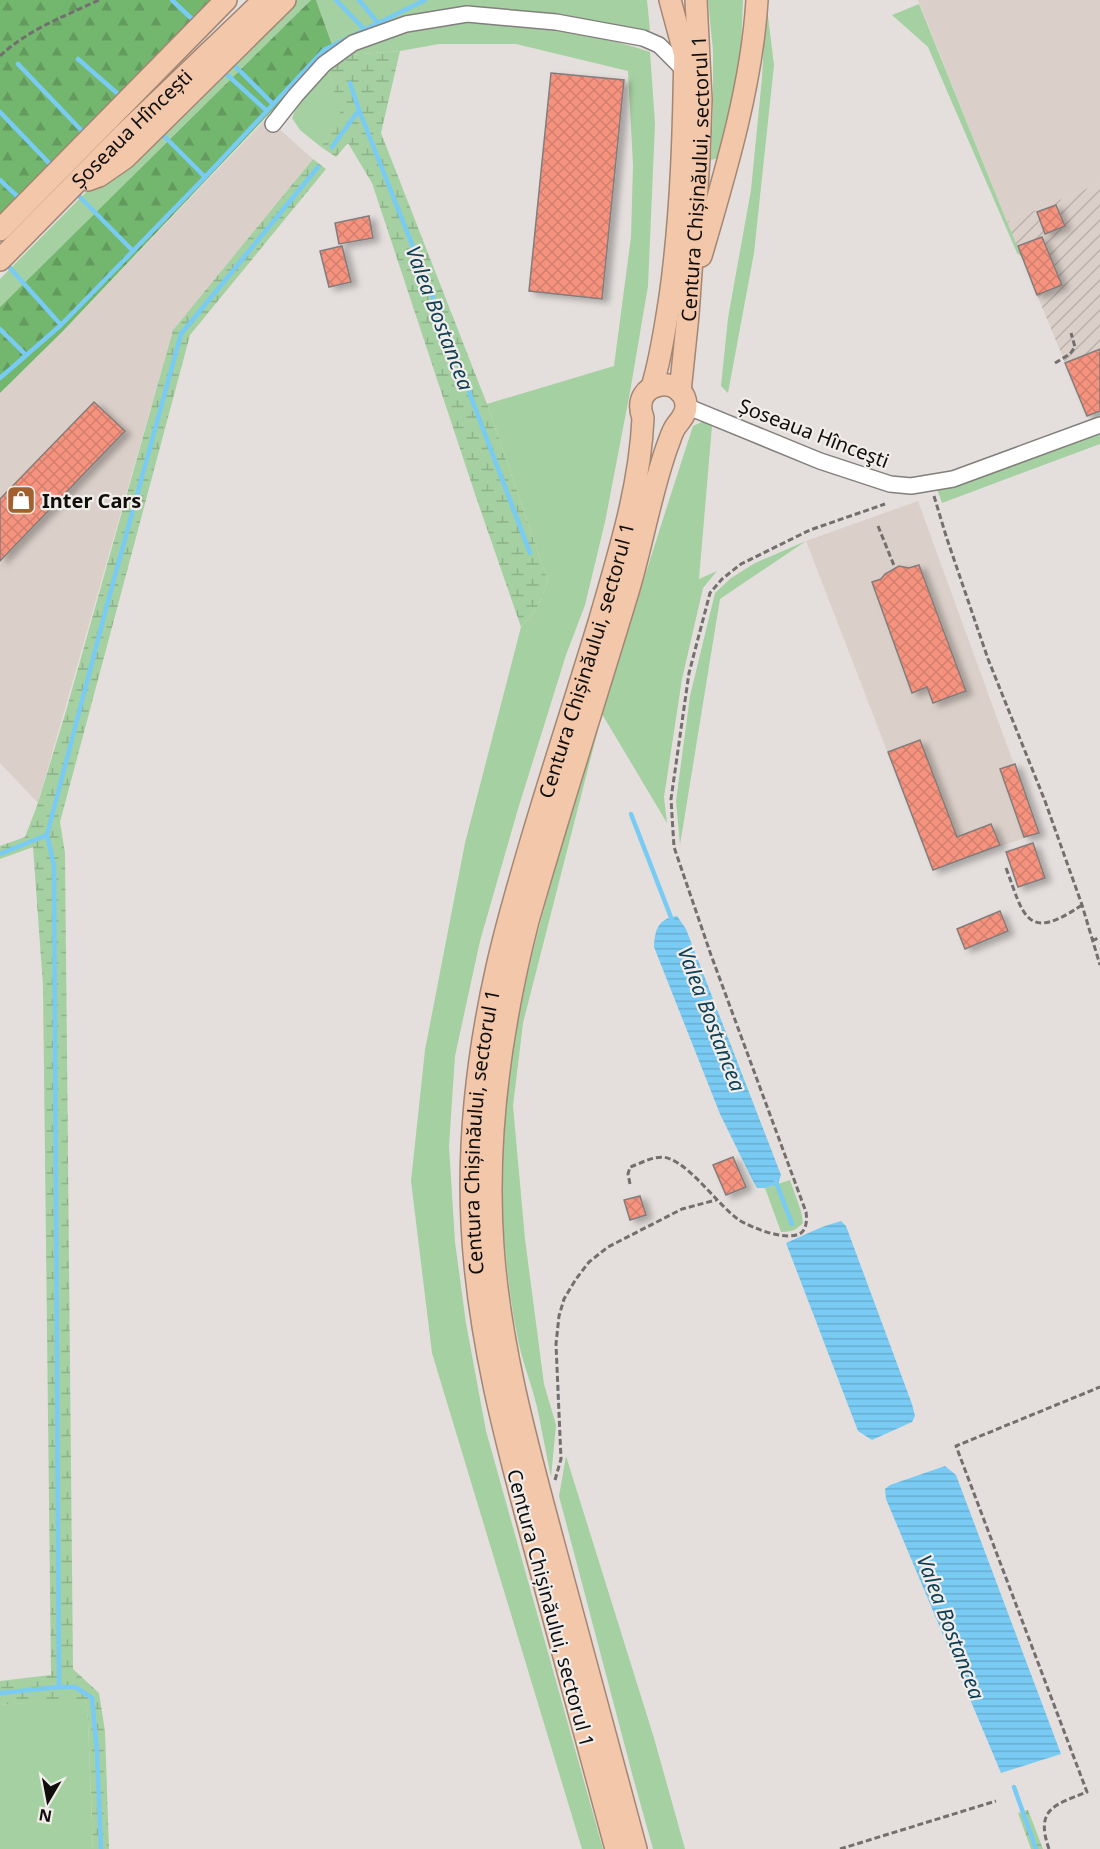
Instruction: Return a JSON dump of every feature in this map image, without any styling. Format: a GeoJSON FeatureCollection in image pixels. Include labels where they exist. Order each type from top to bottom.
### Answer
{"type":"FeatureCollection","features":[{"type":"Feature","properties":{"kind":"highway","name":"Șoseaua Hîncești"},"geometry":{"type":"LineString","coordinates":[[0,231],[226,0]]}},
{"type":"Feature","properties":{"kind":"highway","name":"Șoseaua Hîncești"},"geometry":{"type":"LineString","coordinates":[[0,260],[123,135],[264,0]]}},
{"type":"Feature","properties":{"kind":"highway"},"geometry":{"type":"LineString","coordinates":[[74,185],[99,176],[125,158],[285,0]]}},
{"type":"Feature","properties":{"kind":"highway"},"geometry":{"type":"LineString","coordinates":[[670,0],[685,62]]}},
{"type":"Feature","properties":{"kind":"highway","name":"Centura Chișinăului, sectorul 1"},"geometry":{"type":"LineString","coordinates":[[616,1849],[517,1480],[493,1380],[476,1276],[470,1174],[473,1120],[487,1016],[497,965],[512,904],[618,557],[640,464],[643,397],[652,387],[663,340],[675,256],[682,177],[685,0]]}},
{"type":"Feature","properties":{"kind":"highway","name":"Centura Chișinăului, sectorul 1"},"geometry":{"type":"LineString","coordinates":[[636,1849],[513,1383],[496,1288],[491,1156],[498,1076],[509,1001],[528,921],[636,565],[662,461],[676,426],[685,414],[683,399],[701,99],[696,0]]}},
{"type":"Feature","properties":{"kind":"highway"},"geometry":{"type":"LineString","coordinates":[[688,315],[701,256],[740,112],[757,0]]}},
{"type":"Feature","properties":{"kind":"highway"},"geometry":{"type":"LineString","coordinates":[[652,387],[666,384],[674,387],[683,399]]}},
{"type":"Feature","properties":{"kind":"highway"},"geometry":{"type":"LineString","coordinates":[[643,418],[660,429],[676,426]]}},
{"type":"Feature","properties":{"kind":"lane"},"geometry":{"type":"LineString","coordinates":[[273,124],[324,64],[353,43],[406,24],[445,17],[467,14],[556,22],[643,38],[659,45],[685,62]]}},
{"type":"Feature","properties":{"kind":"lane","name":"Șoseaua Hînceşti"},"geometry":{"type":"LineString","coordinates":[[683,399],[820,461],[890,484],[911,486],[953,479],[1100,424]]}},
{"type":"Feature","properties":{"kind":"path"},"geometry":{"type":"LineString","coordinates":[[0,56],[15,42],[35,29],[99,0]]}},
{"type":"Feature","properties":{"kind":"path"},"geometry":{"type":"LineString","coordinates":[[1055,363],[1070,354],[1075,347],[1071,333]]}},
{"type":"Feature","properties":{"kind":"path"},"geometry":{"type":"LineString","coordinates":[[930,483],[988,659],[1045,801],[1082,904],[1100,965]]}},
{"type":"Feature","properties":{"kind":"path"},"geometry":{"type":"LineString","coordinates":[[630,1184],[628,1174],[630,1167],[655,1158],[669,1158],[687,1170],[716,1200],[741,1221],[770,1233],[790,1237],[802,1232],[807,1224],[806,1212],[711,955],[674,847],[671,799],[689,673],[710,593],[722,579],[741,564],[810,530],[885,504]]}},
{"type":"Feature","properties":{"kind":"path"},"geometry":{"type":"LineString","coordinates":[[878,526],[895,568]]}},
{"type":"Feature","properties":{"kind":"path"},"geometry":{"type":"LineString","coordinates":[[1005,868],[1024,915],[1035,922],[1045,923],[1064,916],[1082,904]]}},
{"type":"Feature","properties":{"kind":"path"},"geometry":{"type":"LineString","coordinates":[[1092,941],[1100,938]]}},
{"type":"Feature","properties":{"kind":"path"},"geometry":{"type":"LineString","coordinates":[[543,1503],[557,1476],[561,1459],[556,1344],[559,1316],[564,1299],[589,1262],[608,1247],[682,1209],[716,1200]]}},
{"type":"Feature","properties":{"kind":"path"},"geometry":{"type":"LineString","coordinates":[[1049,1849],[1044,1834],[1044,1818],[1050,1809],[1087,1792],[956,1446],[1100,1388]]}},
{"type":"Feature","properties":{"kind":"path"},"geometry":{"type":"LineString","coordinates":[[840,1849],[996,1801]]}},
{"type":"Feature","properties":{"kind":"shaded area"},"geometry":{"type":"Polygon","coordinates":[[[918,0],[1100,0],[1100,183],[1007,222],[918,0]]]}},
{"type":"Feature","properties":{"kind":"shaded area"},"geometry":{"type":"Polygon","coordinates":[[[267,118],[313,159],[173,330],[38,803],[0,763],[0,393],[63,331],[267,118]]]}},
{"type":"Feature","properties":{"kind":"shaded area"},"geometry":{"type":"Polygon","coordinates":[[[1100,183],[1100,411],[1087,416],[1007,222],[1100,183]]]}},
{"type":"Feature","properties":{"kind":"shaded area"},"geometry":{"type":"Polygon","coordinates":[[[918,501],[1039,833],[933,870],[806,541],[918,501]]]}},
{"type":"Feature","properties":{"kind":"green space"},"geometry":{"type":"Polygon","coordinates":[[[0,0],[210,0],[0,214],[0,0]]]}},
{"type":"Feature","properties":{"kind":"green space"},"geometry":{"type":"Polygon","coordinates":[[[290,0],[311,0],[0,307],[0,279],[95,183],[290,0]]]}},
{"type":"Feature","properties":{"kind":"green space"},"geometry":{"type":"Polygon","coordinates":[[[311,0],[316,0],[334,50],[318,62],[63,331],[0,393],[0,307],[311,0]]]}},
{"type":"Feature","properties":{"kind":"green space"},"geometry":{"type":"Polygon","coordinates":[[[316,0],[647,0],[650,30],[645,35],[476,8],[449,8],[400,18],[334,50],[316,0]]]}},
{"type":"Feature","properties":{"kind":"green space"},"geometry":{"type":"Polygon","coordinates":[[[708,0],[743,0],[741,48],[726,130],[719,158],[711,160],[713,51],[708,0]]]}},
{"type":"Feature","properties":{"kind":"green space"},"geometry":{"type":"Polygon","coordinates":[[[766,0],[774,65],[754,253],[728,393],[721,386],[728,318],[751,190],[762,78],[766,0]]]}},
{"type":"Feature","properties":{"kind":"green space"},"geometry":{"type":"Polygon","coordinates":[[[919,4],[1022,257],[1017,253],[928,47],[892,15],[919,4]]]}},
{"type":"Feature","properties":{"kind":"green space"},"geometry":{"type":"Polygon","coordinates":[[[470,22],[584,35],[650,52],[655,124],[648,286],[630,392],[605,522],[585,605],[566,655],[480,941],[455,1056],[449,1146],[455,1242],[466,1323],[486,1431],[603,1849],[582,1849],[432,1353],[411,1181],[425,1050],[465,843],[521,627],[537,608],[548,581],[487,404],[614,366],[631,237],[633,165],[628,71],[516,44],[439,44],[400,51],[348,55],[392,37],[470,22]]]}},
{"type":"Feature","properties":{"kind":"green space"},"geometry":{"type":"Polygon","coordinates":[[[400,51],[381,133],[487,404],[548,581],[537,608],[521,627],[372,183],[348,143],[336,157],[321,147],[341,116],[328,71],[348,55],[400,51]]]}},
{"type":"Feature","properties":{"kind":"green space"},"geometry":{"type":"Polygon","coordinates":[[[328,71],[342,116],[321,147],[300,130],[292,118],[298,104],[328,71]]]}},
{"type":"Feature","properties":{"kind":"green space"},"geometry":{"type":"Polygon","coordinates":[[[313,159],[326,169],[190,335],[60,822],[65,853],[73,1669],[99,1693],[105,1731],[109,1849],[93,1849],[88,1721],[85,1699],[0,1705],[0,1681],[51,1675],[43,986],[33,847],[0,859],[0,846],[25,837],[38,803],[173,330],[313,159]]]}},
{"type":"Feature","properties":{"kind":"green space"},"geometry":{"type":"Polygon","coordinates":[[[704,421],[712,426],[699,579],[717,571],[703,588],[682,679],[664,797],[667,823],[602,714],[523,1023],[513,1106],[525,1239],[544,1384],[556,1425],[551,1477],[537,1407],[519,1345],[512,1309],[502,1199],[507,1089],[526,981],[569,821],[585,768],[625,640],[693,426],[704,421]]]}},
{"type":"Feature","properties":{"kind":"green space"},"geometry":{"type":"Polygon","coordinates":[[[1100,431],[1100,444],[942,503],[937,489],[1100,431]]]}},
{"type":"Feature","properties":{"kind":"green space"},"geometry":{"type":"Polygon","coordinates":[[[806,541],[720,599],[680,845],[676,801],[690,696],[715,593],[731,578],[755,563],[806,541]]]}},
{"type":"Feature","properties":{"kind":"green space"},"geometry":{"type":"Polygon","coordinates":[[[790,1180],[803,1223],[794,1230],[781,1232],[765,1188],[790,1180]]]}},
{"type":"Feature","properties":{"kind":"green space"},"geometry":{"type":"Polygon","coordinates":[[[566,1456],[654,1738],[685,1849],[653,1849],[559,1496],[566,1456]]]}},
{"type":"Feature","properties":{"kind":"green space"},"geometry":{"type":"Polygon","coordinates":[[[85,1698],[93,1849],[0,1849],[0,1705],[85,1698]]]}},
{"type":"Feature","properties":{"kind":"green space"},"geometry":{"type":"Polygon","coordinates":[[[1028,1810],[1043,1849],[1031,1849],[1018,1813],[1028,1810]]]}},
{"type":"Feature","properties":{"kind":"water"},"geometry":{"type":"Polygon","coordinates":[[[677,916],[686,929],[781,1175],[778,1184],[757,1188],[752,1179],[720,1114],[654,947],[655,935],[659,926],[671,917],[677,916]]]}},
{"type":"Feature","properties":{"kind":"water"},"geometry":{"type":"Polygon","coordinates":[[[841,1221],[846,1226],[915,1416],[912,1422],[872,1440],[858,1431],[786,1243],[841,1221]]]}},
{"type":"Feature","properties":{"kind":"water"},"geometry":{"type":"Polygon","coordinates":[[[945,1466],[956,1475],[1061,1754],[1001,1773],[886,1499],[885,1489],[890,1485],[945,1466]]]}},
{"type":"Feature","properties":{"kind":"building"},"geometry":{"type":"Polygon","coordinates":[[[551,73],[624,80],[602,299],[529,291],[551,73]]]}},
{"type":"Feature","properties":{"kind":"building"},"geometry":{"type":"Polygon","coordinates":[[[1056,205],[1065,226],[1045,234],[1037,212],[1056,205]]]}},
{"type":"Feature","properties":{"kind":"building"},"geometry":{"type":"Polygon","coordinates":[[[369,216],[373,238],[339,244],[335,223],[369,216]]]}},
{"type":"Feature","properties":{"kind":"building"},"geometry":{"type":"Polygon","coordinates":[[[1042,237],[1062,285],[1037,295],[1018,246],[1042,237]]]}},
{"type":"Feature","properties":{"kind":"building"},"geometry":{"type":"Polygon","coordinates":[[[342,246],[351,282],[329,287],[320,251],[342,246]]]}},
{"type":"Feature","properties":{"kind":"building"},"geometry":{"type":"Polygon","coordinates":[[[1100,349],[1100,411],[1087,416],[1065,363],[1100,349]]]}},
{"type":"Feature","properties":{"kind":"building"},"geometry":{"type":"Polygon","coordinates":[[[94,402],[125,431],[0,561],[0,499],[94,402]]]}},
{"type":"Feature","properties":{"kind":"building"},"geometry":{"type":"Polygon","coordinates":[[[919,565],[966,691],[933,703],[927,687],[912,693],[872,582],[881,579],[899,566],[909,568],[919,565]]]}},
{"type":"Feature","properties":{"kind":"building"},"geometry":{"type":"Polygon","coordinates":[[[920,740],[957,837],[991,824],[1000,845],[933,870],[888,752],[920,740]]]}},
{"type":"Feature","properties":{"kind":"building"},"geometry":{"type":"Polygon","coordinates":[[[1015,764],[1039,833],[1024,837],[1000,769],[1015,764]]]}},
{"type":"Feature","properties":{"kind":"building"},"geometry":{"type":"Polygon","coordinates":[[[1033,843],[1045,878],[1018,887],[1006,852],[1033,843]]]}},
{"type":"Feature","properties":{"kind":"building"},"geometry":{"type":"Polygon","coordinates":[[[1000,911],[1008,931],[965,949],[957,929],[1000,911]]]}},
{"type":"Feature","properties":{"kind":"building"},"geometry":{"type":"Polygon","coordinates":[[[733,1157],[746,1187],[726,1195],[713,1165],[733,1157]]]}},
{"type":"Feature","properties":{"kind":"building"},"geometry":{"type":"Polygon","coordinates":[[[640,1196],[646,1215],[630,1220],[624,1200],[640,1196]]]}},
{"type":"Feature","properties":{"kind":"waterway"},"geometry":{"type":"LineString","coordinates":[[172,0],[192,19]]}},
{"type":"Feature","properties":{"kind":"waterway"},"geometry":{"type":"LineString","coordinates":[[336,0],[365,30]]}},
{"type":"Feature","properties":{"kind":"waterway"},"geometry":{"type":"LineString","coordinates":[[359,0],[378,23]]}},
{"type":"Feature","properties":{"kind":"waterway"},"geometry":{"type":"LineString","coordinates":[[0,378],[61,325],[324,50],[425,0]]}},
{"type":"Feature","properties":{"kind":"waterway"},"geometry":{"type":"LineString","coordinates":[[78,59],[118,94]]}},
{"type":"Feature","properties":{"kind":"waterway"},"geometry":{"type":"LineString","coordinates":[[231,62],[273,104]]}},
{"type":"Feature","properties":{"kind":"waterway"},"geometry":{"type":"LineString","coordinates":[[18,64],[82,131]]}},
{"type":"Feature","properties":{"kind":"waterway"},"geometry":{"type":"LineString","coordinates":[[222,70],[267,111]]}},
{"type":"Feature","properties":{"kind":"waterway","name":"Valea Bostancea"},"geometry":{"type":"LineString","coordinates":[[350,83],[530,553]]}},
{"type":"Feature","properties":{"kind":"waterway"},"geometry":{"type":"LineString","coordinates":[[332,147],[359,110]]}},
{"type":"Feature","properties":{"kind":"waterway"},"geometry":{"type":"LineString","coordinates":[[0,112],[50,164]]}},
{"type":"Feature","properties":{"kind":"waterway"},"geometry":{"type":"LineString","coordinates":[[160,132],[205,177]]}},
{"type":"Feature","properties":{"kind":"waterway"},"geometry":{"type":"LineString","coordinates":[[0,1693],[59,1687],[54,866],[47,835],[181,334],[318,167]]}},
{"type":"Feature","properties":{"kind":"waterway"},"geometry":{"type":"LineString","coordinates":[[0,180],[18,197]]}},
{"type":"Feature","properties":{"kind":"waterway"},"geometry":{"type":"LineString","coordinates":[[77,194],[133,251]]}},
{"type":"Feature","properties":{"kind":"waterway"},"geometry":{"type":"LineString","coordinates":[[10,268],[61,325]]}},
{"type":"Feature","properties":{"kind":"waterway"},"geometry":{"type":"LineString","coordinates":[[0,329],[26,355]]}},
{"type":"Feature","properties":{"kind":"waterway","name":"Valea Bostancea"},"geometry":{"type":"LineString","coordinates":[[631,814],[672,920]]}},
{"type":"Feature","properties":{"kind":"waterway"},"geometry":{"type":"LineString","coordinates":[[0,854],[47,835]]}},
{"type":"Feature","properties":{"kind":"waterway","name":"Valea Bostancea"},"geometry":{"type":"LineString","coordinates":[[775,1179],[792,1224]]}},
{"type":"Feature","properties":{"kind":"waterway"},"geometry":{"type":"LineString","coordinates":[[59,1687],[75,1687],[92,1698],[101,1849]]}},
{"type":"Feature","properties":{"kind":"waterway","name":"Valea Bostancea"},"geometry":{"type":"LineString","coordinates":[[1014,1787],[1036,1849]]}},
{"type":"Feature","properties":{"kind":"place","name":"Inter Cars"},"geometry":{"type":"Point","coordinates":[21,500]}}]}
